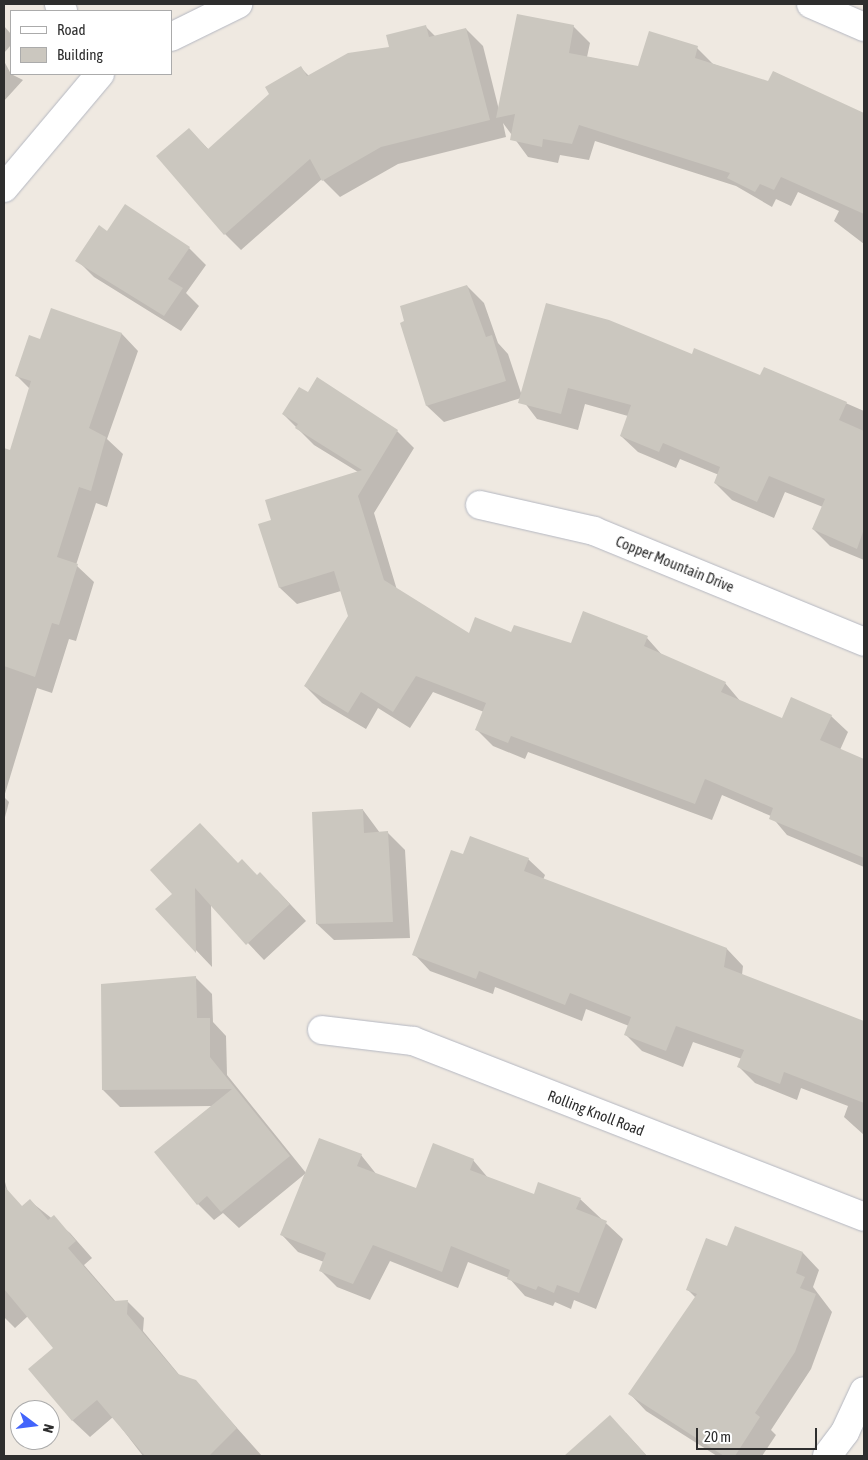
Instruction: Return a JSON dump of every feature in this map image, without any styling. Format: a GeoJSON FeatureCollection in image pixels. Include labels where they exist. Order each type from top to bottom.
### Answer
{"type":"FeatureCollection","features":[{"type":"Feature","properties":{"kind":"street"},"geometry":{"type":"LineString","coordinates":[[172,37],[238,4]]}},
{"type":"Feature","properties":{"kind":"street"},"geometry":{"type":"LineString","coordinates":[[811,4],[864,27]]}},
{"type":"Feature","properties":{"kind":"street"},"geometry":{"type":"LineString","coordinates":[[4,188],[99,75]]}},
{"type":"Feature","properties":{"kind":"street","name":"Copper Mountain Drive"},"geometry":{"type":"LineString","coordinates":[[480,505],[594,531],[864,642]]}},
{"type":"Feature","properties":{"kind":"street","name":"Rolling Knoll Road"},"geometry":{"type":"LineString","coordinates":[[322,1030],[413,1042],[864,1218]]}},
{"type":"Feature","properties":{"kind":"street"},"geometry":{"type":"LineString","coordinates":[[827,1456],[845,1432],[864,1391]]}},
{"type":"Feature","properties":{"kind":"building"},"geometry":{"type":"Polygon","coordinates":[[[517,14],[574,25],[569,53],[638,66],[649,31],[698,46],[695,58],[768,81],[773,71],[864,113],[864,214],[781,177],[774,190],[760,184],[755,192],[727,178],[730,173],[579,125],[572,144],[543,139],[542,147],[510,140],[515,114],[496,118],[517,14]]]}},
{"type":"Feature","properties":{"kind":"building"},"geometry":{"type":"Polygon","coordinates":[[[426,25],[429,37],[466,28],[490,120],[381,147],[322,181],[310,159],[224,235],[156,156],[189,128],[208,149],[269,94],[265,87],[301,66],[307,76],[348,53],[389,47],[386,35],[426,25]]]}},
{"type":"Feature","properties":{"kind":"building"},"geometry":{"type":"Polygon","coordinates":[[[125,204],[190,247],[168,279],[183,288],[164,316],[75,261],[99,225],[107,231],[125,204]]]}},
{"type":"Feature","properties":{"kind":"building"},"geometry":{"type":"Polygon","coordinates":[[[467,285],[486,337],[492,335],[506,381],[426,406],[400,323],[404,321],[400,306],[467,285]]]}},
{"type":"Feature","properties":{"kind":"building"},"geometry":{"type":"Polygon","coordinates":[[[546,303],[609,320],[692,354],[694,348],[760,375],[764,367],[847,402],[839,420],[864,431],[864,529],[857,549],[812,529],[825,499],[769,476],[757,502],[714,483],[720,467],[663,443],[659,452],[620,436],[631,405],[568,388],[561,414],[518,403],[546,303]]]}},
{"type":"Feature","properties":{"kind":"building"},"geometry":{"type":"Polygon","coordinates":[[[51,308],[122,333],[89,428],[106,437],[91,491],[79,487],[57,557],[78,564],[59,625],[52,623],[35,677],[4,666],[4,448],[10,450],[31,381],[15,376],[29,335],[40,339],[51,308]]]}},
{"type":"Feature","properties":{"kind":"building"},"geometry":{"type":"Polygon","coordinates":[[[317,377],[398,430],[358,496],[384,580],[469,633],[475,617],[511,632],[514,625],[571,643],[583,611],[648,636],[644,646],[726,682],[721,692],[782,718],[791,697],[832,715],[820,740],[864,759],[864,858],[769,819],[773,808],[705,779],[695,804],[511,736],[508,743],[475,730],[486,703],[416,676],[393,712],[361,692],[348,713],[304,686],[348,616],[334,571],[279,588],[258,524],[271,520],[265,500],[362,470],[295,428],[298,424],[282,414],[299,387],[308,392],[317,377]]]}},
{"type":"Feature","properties":{"kind":"building"},"geometry":{"type":"Polygon","coordinates":[[[363,809],[364,833],[388,831],[393,922],[316,924],[312,812],[363,809]]]}},
{"type":"Feature","properties":{"kind":"building"},"geometry":{"type":"Polygon","coordinates":[[[200,823],[238,863],[242,859],[257,875],[260,872],[290,904],[246,945],[195,888],[196,953],[155,909],[172,894],[150,870],[200,823]]]}},
{"type":"Feature","properties":{"kind":"building"},"geometry":{"type":"Polygon","coordinates":[[[470,836],[529,858],[524,871],[727,948],[724,967],[864,1021],[864,1103],[784,1072],[780,1084],[737,1067],[744,1050],[676,1026],[666,1051],[624,1035],[631,1017],[570,993],[565,1005],[479,971],[476,979],[412,955],[451,850],[463,854],[470,836]]]}},
{"type":"Feature","properties":{"kind":"building"},"geometry":{"type":"Polygon","coordinates":[[[196,976],[197,1018],[210,1018],[210,1057],[290,1156],[221,1212],[207,1196],[197,1205],[154,1152],[232,1089],[102,1090],[101,984],[196,976]]]}},
{"type":"Feature","properties":{"kind":"building"},"geometry":{"type":"Polygon","coordinates":[[[319,1138],[362,1154],[357,1166],[416,1188],[433,1143],[474,1159],[470,1170],[534,1194],[538,1182],[581,1198],[576,1209],[607,1221],[579,1293],[557,1285],[554,1293],[538,1286],[536,1290],[507,1279],[510,1270],[451,1246],[442,1272],[373,1245],[353,1284],[319,1271],[326,1253],[280,1235],[319,1138]]]}},
{"type":"Feature","properties":{"kind":"building"},"geometry":{"type":"Polygon","coordinates":[[[4,1186],[22,1206],[30,1199],[48,1220],[54,1215],[76,1241],[68,1248],[114,1301],[128,1300],[127,1314],[178,1374],[196,1380],[237,1428],[209,1456],[145,1456],[97,1400],[72,1421],[60,1407],[60,1400],[54,1400],[28,1369],[53,1348],[4,1289],[4,1186]]]}},
{"type":"Feature","properties":{"kind":"building"},"geometry":{"type":"Polygon","coordinates":[[[735,1226],[803,1252],[796,1273],[805,1277],[800,1288],[816,1294],[795,1352],[755,1413],[760,1417],[735,1456],[724,1456],[628,1394],[697,1294],[686,1290],[706,1238],[727,1246],[735,1226]]]}},
{"type":"Feature","properties":{"kind":"building"},"geometry":{"type":"Polygon","coordinates":[[[610,1415],[647,1456],[564,1456],[610,1415]]]}}]}
